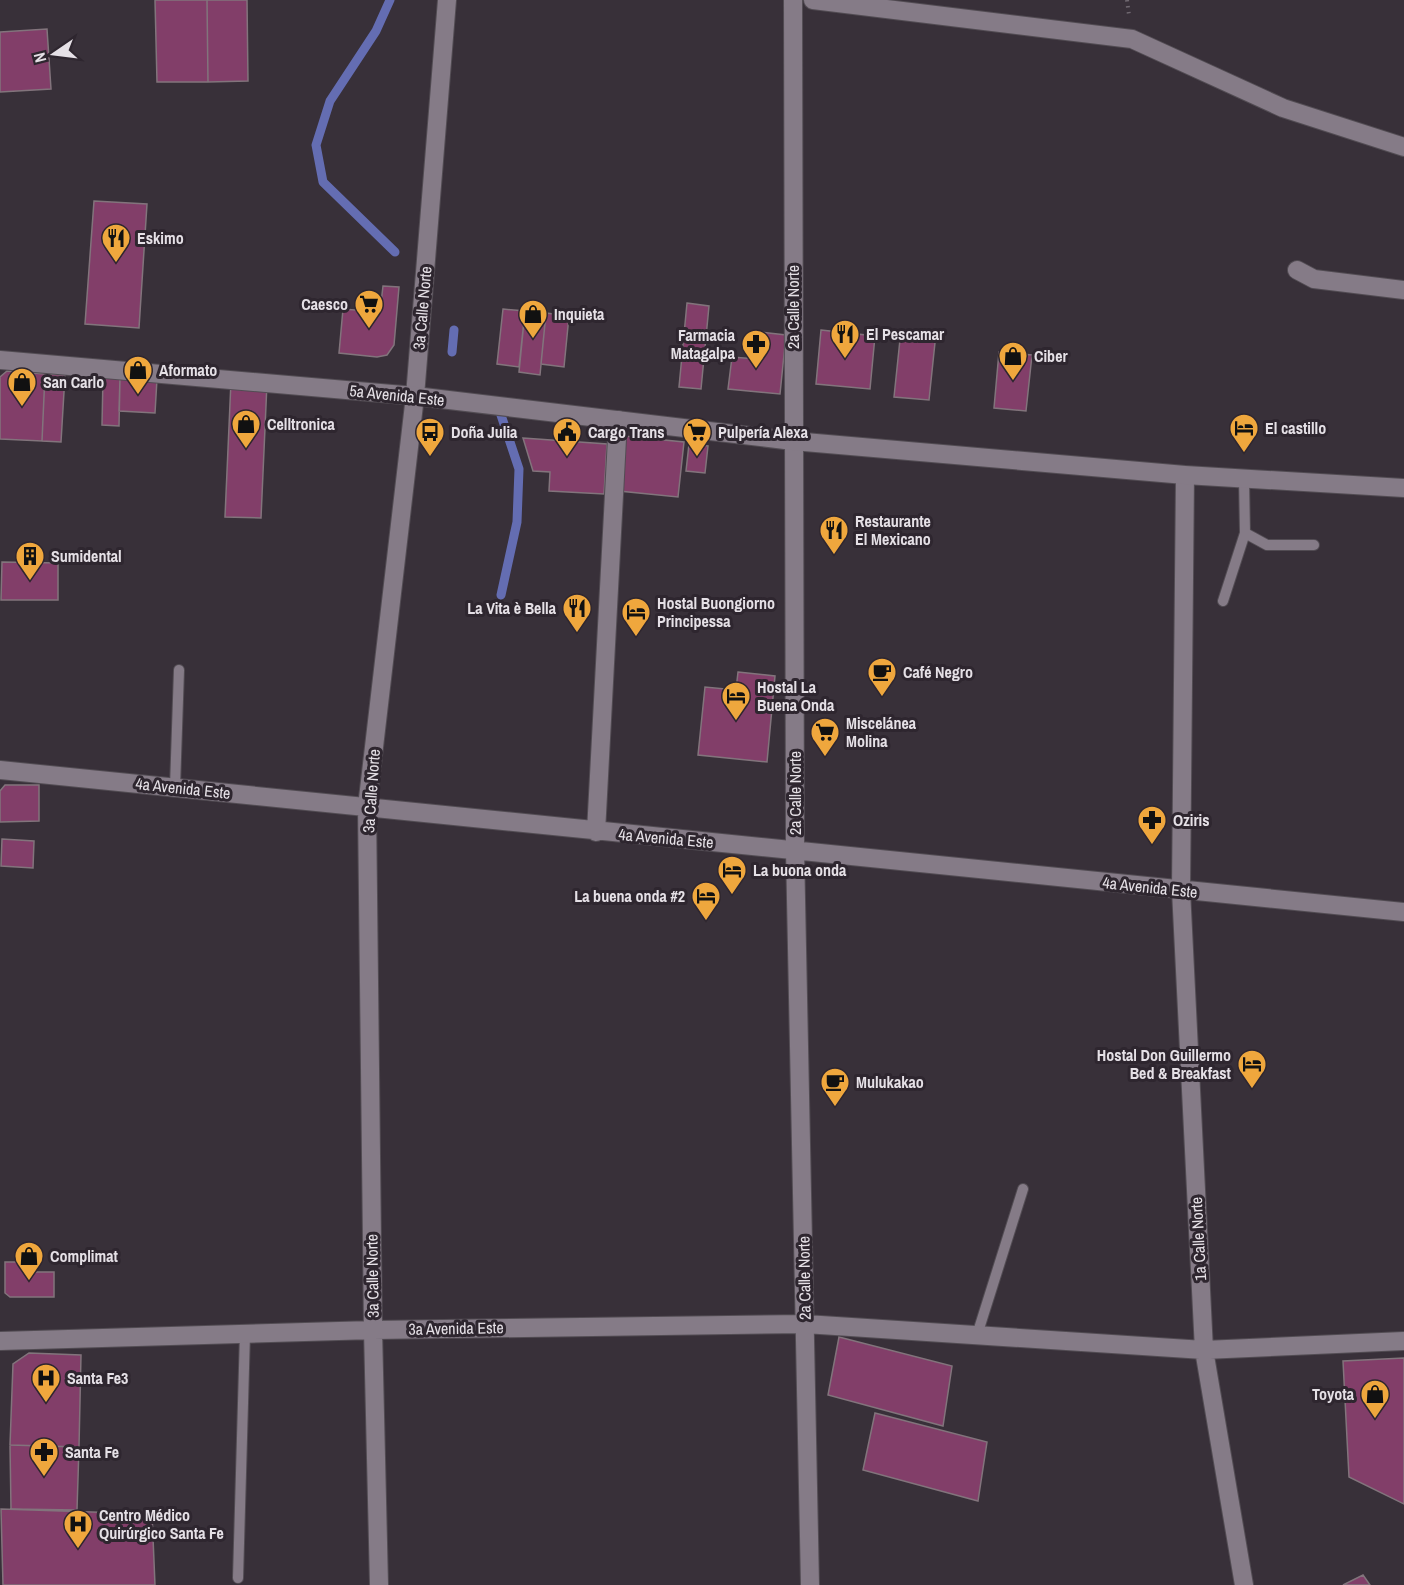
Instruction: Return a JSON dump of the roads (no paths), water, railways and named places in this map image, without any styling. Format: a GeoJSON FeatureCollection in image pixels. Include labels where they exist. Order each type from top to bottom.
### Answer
{"type":"FeatureCollection","features":[{"type":"Feature","properties":{"kind":"street","name":"3a Calle Norte"},"geometry":{"type":"LineString","coordinates":[[379,1585],[373,1330],[367,807],[415,396],[447,0]]}},
{"type":"Feature","properties":{"kind":"street","name":"2a Calle Norte"},"geometry":{"type":"LineString","coordinates":[[793,0],[792,441],[795,850],[810,1585]]}},
{"type":"Feature","properties":{"kind":"street"},"geometry":{"type":"LineString","coordinates":[[813,0],[1132,39],[1283,108],[1404,147]]}},
{"type":"Feature","properties":{"kind":"street"},"geometry":{"type":"LineString","coordinates":[[1297,270],[1314,279],[1404,290]]}},
{"type":"Feature","properties":{"kind":"street","name":"5a Avenida Este"},"geometry":{"type":"LineString","coordinates":[[0,360],[415,396],[792,441],[1185,475],[1404,488]]}},
{"type":"Feature","properties":{"kind":"street"},"geometry":{"type":"LineString","coordinates":[[596,832],[618,420]]}},
{"type":"Feature","properties":{"kind":"street","name":"1a Calle Norte"},"geometry":{"type":"LineString","coordinates":[[1185,475],[1181,890],[1204,1350],[1244,1585]]}},
{"type":"Feature","properties":{"kind":"street","name":"4a Avenida Este"},"geometry":{"type":"LineString","coordinates":[[0,770],[1404,912]]}},
{"type":"Feature","properties":{"kind":"street","name":"3a Avenida Este"},"geometry":{"type":"LineString","coordinates":[[0,1341],[373,1330],[805,1324],[1204,1350],[1404,1341]]}},
{"type":"Feature","properties":{"kind":"lane"},"geometry":{"type":"LineString","coordinates":[[1223,601],[1245,533],[1244,479]]}},
{"type":"Feature","properties":{"kind":"lane"},"geometry":{"type":"LineString","coordinates":[[1245,533],[1267,544],[1314,545]]}},
{"type":"Feature","properties":{"kind":"lane"},"geometry":{"type":"LineString","coordinates":[[175,787],[179,670]]}},
{"type":"Feature","properties":{"kind":"lane"},"geometry":{"type":"LineString","coordinates":[[976,1335],[1023,1189]]}},
{"type":"Feature","properties":{"kind":"lane"},"geometry":{"type":"LineString","coordinates":[[238,1578],[245,1333]]}},
{"type":"Feature","properties":{"kind":"waterway"},"geometry":{"type":"LineString","coordinates":[[390,0],[376,31],[330,101],[316,145],[323,182],[395,252]]}},
{"type":"Feature","properties":{"kind":"waterway"},"geometry":{"type":"LineString","coordinates":[[452,352],[454,330]]}},
{"type":"Feature","properties":{"kind":"waterway"},"geometry":{"type":"LineString","coordinates":[[500,412],[519,469],[517,522],[501,595]]}},
{"type":"Feature","properties":{"kind":"place","name":"Eskimo"},"geometry":{"type":"Point","coordinates":[116,264]}},
{"type":"Feature","properties":{"kind":"place","name":"Caesco"},"geometry":{"type":"Point","coordinates":[369,330]}},
{"type":"Feature","properties":{"kind":"place","name":"Inquieta"},"geometry":{"type":"Point","coordinates":[533,340]}},
{"type":"Feature","properties":{"kind":"place","name":"El Pescamar"},"geometry":{"type":"Point","coordinates":[845,360]}},
{"type":"Feature","properties":{"kind":"place","name":"Farmacia Matagalpa"},"geometry":{"type":"Point","coordinates":[756,370]}},
{"type":"Feature","properties":{"kind":"place","name":"Ciber"},"geometry":{"type":"Point","coordinates":[1013,382]}},
{"type":"Feature","properties":{"kind":"place","name":"Aformato"},"geometry":{"type":"Point","coordinates":[138,396]}},
{"type":"Feature","properties":{"kind":"place","name":"San Carlo"},"geometry":{"type":"Point","coordinates":[22,408]}},
{"type":"Feature","properties":{"kind":"place","name":"Celltronica"},"geometry":{"type":"Point","coordinates":[246,450]}},
{"type":"Feature","properties":{"kind":"place","name":"El castillo"},"geometry":{"type":"Point","coordinates":[1244,454]}},
{"type":"Feature","properties":{"kind":"place","name":"Doña Julia"},"geometry":{"type":"Point","coordinates":[430,458]}},
{"type":"Feature","properties":{"kind":"place","name":"Cargo Trans"},"geometry":{"type":"Point","coordinates":[567,458]}},
{"type":"Feature","properties":{"kind":"place","name":"Pulpería Alexa"},"geometry":{"type":"Point","coordinates":[697,458]}},
{"type":"Feature","properties":{"kind":"place","name":"Restaurante El Mexicano"},"geometry":{"type":"Point","coordinates":[834,556]}},
{"type":"Feature","properties":{"kind":"place","name":"Sumidental"},"geometry":{"type":"Point","coordinates":[30,582]}},
{"type":"Feature","properties":{"kind":"place","name":"La Vita è Bella"},"geometry":{"type":"Point","coordinates":[577,634]}},
{"type":"Feature","properties":{"kind":"place","name":"Hostal Buongiorno Principessa"},"geometry":{"type":"Point","coordinates":[636,638]}},
{"type":"Feature","properties":{"kind":"place","name":"Café Negro"},"geometry":{"type":"Point","coordinates":[882,698]}},
{"type":"Feature","properties":{"kind":"place","name":"Hostal La Buena Onda"},"geometry":{"type":"Point","coordinates":[736,722]}},
{"type":"Feature","properties":{"kind":"place","name":"Miscelánea Molina"},"geometry":{"type":"Point","coordinates":[825,758]}},
{"type":"Feature","properties":{"kind":"place","name":"Oziris"},"geometry":{"type":"Point","coordinates":[1152,846]}},
{"type":"Feature","properties":{"kind":"place","name":"La buona onda"},"geometry":{"type":"Point","coordinates":[732,896]}},
{"type":"Feature","properties":{"kind":"place","name":"La buena onda #2"},"geometry":{"type":"Point","coordinates":[706,922]}},
{"type":"Feature","properties":{"kind":"place","name":"Hostal Don Guillermo Bed & Breakfast"},"geometry":{"type":"Point","coordinates":[1252,1090]}},
{"type":"Feature","properties":{"kind":"place","name":"Mulukakao"},"geometry":{"type":"Point","coordinates":[835,1108]}},
{"type":"Feature","properties":{"kind":"place","name":"Complimat"},"geometry":{"type":"Point","coordinates":[29,1282]}},
{"type":"Feature","properties":{"kind":"place","name":"Santa Fe3"},"geometry":{"type":"Point","coordinates":[46,1404]}},
{"type":"Feature","properties":{"kind":"place","name":"Toyota"},"geometry":{"type":"Point","coordinates":[1375,1420]}},
{"type":"Feature","properties":{"kind":"place","name":"Santa Fe"},"geometry":{"type":"Point","coordinates":[44,1478]}},
{"type":"Feature","properties":{"kind":"place","name":"Centro Médico Quirúrgico Santa Fe"},"geometry":{"type":"Point","coordinates":[78,1550]}}]}
